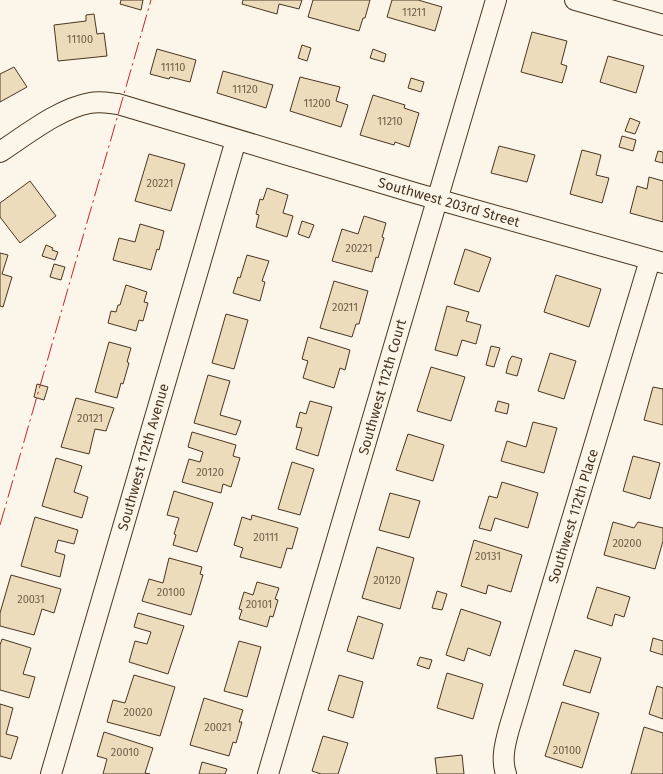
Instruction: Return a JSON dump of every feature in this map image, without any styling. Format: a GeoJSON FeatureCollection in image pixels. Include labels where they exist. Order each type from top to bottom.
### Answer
{"type":"FeatureCollection","features":[{"type":"Feature","properties":{"kind":"street","name":"Southwest 112th Court"},"geometry":{"type":"LineString","coordinates":[[268,774],[496,0]]}},
{"type":"Feature","properties":{"kind":"street"},"geometry":{"type":"LineString","coordinates":[[575,0],[663,25]]}},
{"type":"Feature","properties":{"kind":"street","name":"Southwest 203rd Street"},"geometry":{"type":"LineString","coordinates":[[0,152],[57,116],[74,108],[90,103],[118,104],[657,262]]}},
{"type":"Feature","properties":{"kind":"street","name":"Southwest 112th Avenue"},"geometry":{"type":"LineString","coordinates":[[51,774],[236,140]]}},
{"type":"Feature","properties":{"kind":"street","name":"Southwest 112th Place"},"geometry":{"type":"LineString","coordinates":[[506,774],[504,757],[509,729],[657,262]]}},
{"type":"Feature","properties":{"kind":"building"},"geometry":{"type":"Polygon","coordinates":[[[121,0],[143,0],[141,10],[120,4],[121,0]]]}},
{"type":"Feature","properties":{"kind":"building"},"geometry":{"type":"Polygon","coordinates":[[[243,0],[302,0],[299,9],[279,4],[277,14],[242,4],[243,0]]]}},
{"type":"Feature","properties":{"kind":"building"},"geometry":{"type":"Polygon","coordinates":[[[313,0],[370,0],[359,31],[308,17],[313,0]]]}},
{"type":"Feature","properties":{"kind":"building"},"geometry":{"type":"Polygon","coordinates":[[[392,0],[418,0],[442,7],[435,31],[387,17],[392,0]]]}},
{"type":"Feature","properties":{"kind":"building"},"geometry":{"type":"Polygon","coordinates":[[[94,14],[97,34],[104,33],[107,56],[58,61],[54,25],[86,21],[86,15],[94,14]]]}},
{"type":"Feature","properties":{"kind":"building"},"geometry":{"type":"Polygon","coordinates":[[[532,32],[567,41],[561,64],[567,66],[562,83],[521,72],[532,32]]]}},
{"type":"Feature","properties":{"kind":"building"},"geometry":{"type":"Polygon","coordinates":[[[302,45],[311,48],[307,61],[298,58],[302,45]]]}},
{"type":"Feature","properties":{"kind":"building"},"geometry":{"type":"Polygon","coordinates":[[[157,49],[196,60],[190,82],[150,74],[157,49]]]}},
{"type":"Feature","properties":{"kind":"building"},"geometry":{"type":"Polygon","coordinates":[[[373,49],[386,54],[384,62],[370,58],[373,49]]]}},
{"type":"Feature","properties":{"kind":"building"},"geometry":{"type":"Polygon","coordinates":[[[608,56],[644,66],[636,93],[600,82],[608,56]]]}},
{"type":"Feature","properties":{"kind":"building"},"geometry":{"type":"Polygon","coordinates":[[[14,67],[27,87],[0,102],[0,74],[14,67]]]}},
{"type":"Feature","properties":{"kind":"building"},"geometry":{"type":"Polygon","coordinates":[[[223,71],[273,85],[266,108],[217,93],[223,71]]]}},
{"type":"Feature","properties":{"kind":"building"},"geometry":{"type":"Polygon","coordinates":[[[300,77],[340,87],[336,101],[348,105],[341,127],[290,111],[300,77]]]}},
{"type":"Feature","properties":{"kind":"building"},"geometry":{"type":"Polygon","coordinates":[[[411,78],[424,82],[421,92],[408,88],[411,78]]]}},
{"type":"Feature","properties":{"kind":"building"},"geometry":{"type":"Polygon","coordinates":[[[373,95],[405,105],[404,108],[419,113],[409,147],[395,142],[394,145],[360,135],[373,95]]]}},
{"type":"Feature","properties":{"kind":"building"},"geometry":{"type":"Polygon","coordinates":[[[630,118],[640,122],[635,134],[625,131],[630,118]]]}},
{"type":"Feature","properties":{"kind":"building"},"geometry":{"type":"Polygon","coordinates":[[[622,136],[636,140],[633,151],[619,147],[622,136]]]}},
{"type":"Feature","properties":{"kind":"building"},"geometry":{"type":"Polygon","coordinates":[[[499,146],[535,155],[527,182],[491,173],[499,146]]]}},
{"type":"Feature","properties":{"kind":"building"},"geometry":{"type":"Polygon","coordinates":[[[582,150],[601,155],[596,175],[609,178],[602,203],[570,194],[582,150]]]}},
{"type":"Feature","properties":{"kind":"building"},"geometry":{"type":"Polygon","coordinates":[[[658,151],[663,152],[663,163],[655,161],[658,151]]]}},
{"type":"Feature","properties":{"kind":"building"},"geometry":{"type":"Polygon","coordinates":[[[149,154],[185,164],[171,211],[135,201],[149,154]]]}},
{"type":"Feature","properties":{"kind":"building"},"geometry":{"type":"Polygon","coordinates":[[[649,177],[663,181],[663,222],[630,213],[637,186],[647,189],[649,177]]]}},
{"type":"Feature","properties":{"kind":"building"},"geometry":{"type":"Polygon","coordinates":[[[30,181],[56,216],[20,243],[0,217],[0,203],[30,181]]]}},
{"type":"Feature","properties":{"kind":"building"},"geometry":{"type":"Polygon","coordinates":[[[267,188],[288,195],[283,213],[293,216],[287,237],[256,227],[259,215],[256,214],[260,199],[263,200],[267,188]]]}},
{"type":"Feature","properties":{"kind":"building"},"geometry":{"type":"Polygon","coordinates":[[[364,216],[386,223],[382,237],[384,238],[372,272],[332,261],[342,229],[358,234],[364,216]]]}},
{"type":"Feature","properties":{"kind":"building"},"geometry":{"type":"Polygon","coordinates":[[[302,221],[314,225],[309,238],[298,234],[302,221]]]}},
{"type":"Feature","properties":{"kind":"building"},"geometry":{"type":"Polygon","coordinates":[[[140,224],[164,231],[151,270],[113,260],[119,238],[135,242],[140,224]]]}},
{"type":"Feature","properties":{"kind":"building"},"geometry":{"type":"Polygon","coordinates":[[[46,245],[58,252],[55,260],[42,256],[46,245]]]}},
{"type":"Feature","properties":{"kind":"building"},"geometry":{"type":"Polygon","coordinates":[[[465,249],[491,258],[479,292],[454,284],[465,249]]]}},
{"type":"Feature","properties":{"kind":"building"},"geometry":{"type":"Polygon","coordinates":[[[0,253],[8,255],[2,274],[12,277],[3,307],[0,306],[0,253]]]}},
{"type":"Feature","properties":{"kind":"building"},"geometry":{"type":"Polygon","coordinates":[[[247,255],[269,261],[262,281],[265,282],[260,301],[233,293],[247,255]]]}},
{"type":"Feature","properties":{"kind":"building"},"geometry":{"type":"Polygon","coordinates":[[[54,264],[65,267],[61,280],[50,277],[54,264]]]}},
{"type":"Feature","properties":{"kind":"building"},"geometry":{"type":"Polygon","coordinates":[[[556,275],[601,289],[589,327],[544,312],[556,275]]]}},
{"type":"Feature","properties":{"kind":"building"},"geometry":{"type":"Polygon","coordinates":[[[334,281],[368,291],[359,324],[356,324],[352,337],[320,328],[334,281]]]}},
{"type":"Feature","properties":{"kind":"building"},"geometry":{"type":"Polygon","coordinates":[[[126,285],[147,292],[144,302],[148,303],[143,321],[139,320],[136,331],[108,323],[111,311],[116,312],[118,305],[120,305],[126,285]]]}},
{"type":"Feature","properties":{"kind":"building"},"geometry":{"type":"Polygon","coordinates":[[[447,306],[469,312],[466,321],[481,325],[476,344],[462,340],[457,356],[435,350],[447,306]]]}},
{"type":"Feature","properties":{"kind":"building"},"geometry":{"type":"Polygon","coordinates":[[[226,314],[248,320],[234,369],[212,363],[226,314]]]}},
{"type":"Feature","properties":{"kind":"building"},"geometry":{"type":"Polygon","coordinates":[[[308,337],[350,350],[345,370],[340,368],[334,388],[303,378],[308,361],[302,359],[308,337]]]}},
{"type":"Feature","properties":{"kind":"building"},"geometry":{"type":"Polygon","coordinates":[[[109,342],[131,348],[127,362],[129,363],[117,398],[95,392],[109,342]]]}},
{"type":"Feature","properties":{"kind":"building"},"geometry":{"type":"Polygon","coordinates":[[[491,346],[500,348],[494,367],[486,365],[491,346]]]}},
{"type":"Feature","properties":{"kind":"building"},"geometry":{"type":"Polygon","coordinates":[[[550,353],[576,361],[564,399],[538,391],[550,353]]]}},
{"type":"Feature","properties":{"kind":"building"},"geometry":{"type":"Polygon","coordinates":[[[512,356],[522,359],[517,376],[506,373],[512,356]]]}},
{"type":"Feature","properties":{"kind":"building"},"geometry":{"type":"Polygon","coordinates":[[[431,367],[465,377],[451,421],[417,411],[431,367]]]}},
{"type":"Feature","properties":{"kind":"building"},"geometry":{"type":"Polygon","coordinates":[[[208,375],[230,381],[220,415],[241,421],[236,435],[194,423],[208,375]]]}},
{"type":"Feature","properties":{"kind":"building"},"geometry":{"type":"Polygon","coordinates":[[[37,384],[48,387],[44,400],[34,397],[37,384]]]}},
{"type":"Feature","properties":{"kind":"building"},"geometry":{"type":"Polygon","coordinates":[[[653,387],[663,389],[663,425],[644,420],[653,387]]]}},
{"type":"Feature","properties":{"kind":"building"},"geometry":{"type":"Polygon","coordinates":[[[76,398],[114,408],[106,431],[95,429],[89,454],[61,447],[76,398]]]}},
{"type":"Feature","properties":{"kind":"building"},"geometry":{"type":"Polygon","coordinates":[[[310,401],[332,407],[318,456],[296,449],[302,428],[296,427],[300,412],[306,414],[310,401]]]}},
{"type":"Feature","properties":{"kind":"building"},"geometry":{"type":"Polygon","coordinates":[[[498,401],[509,404],[507,414],[495,411],[498,401]]]}},
{"type":"Feature","properties":{"kind":"building"},"geometry":{"type":"Polygon","coordinates":[[[533,422],[557,428],[544,473],[501,461],[507,441],[526,447],[533,422]]]}},
{"type":"Feature","properties":{"kind":"building"},"geometry":{"type":"Polygon","coordinates":[[[192,432],[236,445],[233,456],[240,458],[231,487],[223,484],[221,493],[182,482],[189,459],[200,462],[203,452],[188,447],[192,432]]]}},
{"type":"Feature","properties":{"kind":"building"},"geometry":{"type":"Polygon","coordinates":[[[408,434],[444,445],[433,481],[396,470],[408,434]]]}},
{"type":"Feature","properties":{"kind":"building"},"geometry":{"type":"Polygon","coordinates":[[[633,456],[660,463],[650,499],[623,491],[633,456]]]}},
{"type":"Feature","properties":{"kind":"building"},"geometry":{"type":"Polygon","coordinates":[[[56,458],[82,466],[74,492],[88,497],[82,518],[42,506],[56,458]]]}},
{"type":"Feature","properties":{"kind":"building"},"geometry":{"type":"Polygon","coordinates":[[[292,462],[314,469],[300,515],[278,509],[292,462]]]}},
{"type":"Feature","properties":{"kind":"building"},"geometry":{"type":"Polygon","coordinates":[[[502,482],[538,493],[528,528],[495,518],[491,531],[479,528],[489,496],[497,498],[502,482]]]}},
{"type":"Feature","properties":{"kind":"building"},"geometry":{"type":"Polygon","coordinates":[[[174,491],[213,503],[197,552],[173,545],[179,518],[167,515],[174,491]]]}},
{"type":"Feature","properties":{"kind":"building"},"geometry":{"type":"Polygon","coordinates":[[[390,493],[420,501],[409,538],[379,530],[390,493]]]}},
{"type":"Feature","properties":{"kind":"building"},"geometry":{"type":"Polygon","coordinates":[[[252,515],[298,528],[292,549],[287,548],[281,568],[240,557],[243,548],[234,545],[242,517],[251,520],[252,515]]]}},
{"type":"Feature","properties":{"kind":"building"},"geometry":{"type":"Polygon","coordinates":[[[35,517],[78,530],[74,544],[58,540],[55,552],[65,555],[60,577],[21,566],[35,517]]]}},
{"type":"Feature","properties":{"kind":"building"},"geometry":{"type":"Polygon","coordinates":[[[613,522],[634,528],[638,522],[663,528],[663,541],[655,569],[604,555],[613,522]]]}},
{"type":"Feature","properties":{"kind":"building"},"geometry":{"type":"Polygon","coordinates":[[[474,540],[522,555],[511,592],[488,585],[486,594],[461,586],[474,540]]]}},
{"type":"Feature","properties":{"kind":"building"},"geometry":{"type":"Polygon","coordinates":[[[377,547],[414,558],[400,609],[362,598],[377,547]]]}},
{"type":"Feature","properties":{"kind":"building"},"geometry":{"type":"Polygon","coordinates":[[[169,558],[202,567],[200,574],[203,575],[191,615],[142,601],[149,579],[163,583],[169,558]]]}},
{"type":"Feature","properties":{"kind":"building"},"geometry":{"type":"Polygon","coordinates":[[[11,575],[61,589],[54,613],[42,609],[34,635],[0,626],[0,613],[11,575]]]}},
{"type":"Feature","properties":{"kind":"building"},"geometry":{"type":"Polygon","coordinates":[[[257,582],[279,588],[275,599],[278,600],[273,617],[270,616],[267,627],[239,619],[242,610],[239,609],[244,592],[253,595],[257,582]]]}},
{"type":"Feature","properties":{"kind":"building"},"geometry":{"type":"Polygon","coordinates":[[[597,587],[630,597],[624,617],[615,614],[612,626],[587,618],[597,587]]]}},
{"type":"Feature","properties":{"kind":"building"},"geometry":{"type":"Polygon","coordinates":[[[437,591],[447,594],[442,610],[432,608],[437,591]]]}},
{"type":"Feature","properties":{"kind":"building"},"geometry":{"type":"Polygon","coordinates":[[[461,609],[501,622],[490,656],[468,648],[464,661],[446,655],[461,609]]]}},
{"type":"Feature","properties":{"kind":"building"},"geometry":{"type":"Polygon","coordinates":[[[138,613],[184,626],[168,674],[129,662],[135,641],[147,644],[151,632],[134,627],[138,613]]]}},
{"type":"Feature","properties":{"kind":"building"},"geometry":{"type":"Polygon","coordinates":[[[358,616],[383,624],[373,659],[347,651],[358,616]]]}},
{"type":"Feature","properties":{"kind":"building"},"geometry":{"type":"Polygon","coordinates":[[[653,638],[663,641],[663,655],[650,651],[653,638]]]}},
{"type":"Feature","properties":{"kind":"building"},"geometry":{"type":"Polygon","coordinates":[[[2,639],[31,648],[23,674],[35,677],[29,698],[0,690],[0,645],[2,639]]]}},
{"type":"Feature","properties":{"kind":"building"},"geometry":{"type":"Polygon","coordinates":[[[239,641],[261,647],[247,697],[224,691],[239,641]]]}},
{"type":"Feature","properties":{"kind":"building"},"geometry":{"type":"Polygon","coordinates":[[[575,650],[601,658],[590,693],[563,685],[575,650]]]}},
{"type":"Feature","properties":{"kind":"building"},"geometry":{"type":"Polygon","coordinates":[[[420,657],[432,660],[429,669],[417,665],[420,657]]]}},
{"type":"Feature","properties":{"kind":"building"},"geometry":{"type":"Polygon","coordinates":[[[447,673],[483,684],[473,719],[437,708],[447,673]]]}},
{"type":"Feature","properties":{"kind":"building"},"geometry":{"type":"Polygon","coordinates":[[[134,675],[175,687],[160,736],[107,722],[113,700],[125,703],[134,675]]]}},
{"type":"Feature","properties":{"kind":"building"},"geometry":{"type":"Polygon","coordinates":[[[339,675],[363,682],[353,718],[328,710],[339,675]]]}},
{"type":"Feature","properties":{"kind":"building"},"geometry":{"type":"Polygon","coordinates":[[[657,686],[663,688],[663,719],[649,714],[657,686]]]}},
{"type":"Feature","properties":{"kind":"building"},"geometry":{"type":"Polygon","coordinates":[[[204,698],[243,710],[239,722],[242,722],[236,743],[233,742],[229,756],[190,745],[204,698]]]}},
{"type":"Feature","properties":{"kind":"building"},"geometry":{"type":"Polygon","coordinates":[[[562,702],[599,713],[582,768],[545,756],[562,702]]]}},
{"type":"Feature","properties":{"kind":"building"},"geometry":{"type":"Polygon","coordinates":[[[0,704],[13,708],[6,734],[18,737],[11,759],[0,756],[0,704]]]}},
{"type":"Feature","properties":{"kind":"building"},"geometry":{"type":"Polygon","coordinates":[[[644,727],[663,733],[663,774],[631,774],[644,727]]]}},
{"type":"Feature","properties":{"kind":"building"},"geometry":{"type":"Polygon","coordinates":[[[104,732],[153,748],[145,773],[150,774],[103,774],[107,759],[97,756],[104,732]]]}},
{"type":"Feature","properties":{"kind":"building"},"geometry":{"type":"Polygon","coordinates":[[[323,736],[348,743],[338,774],[321,774],[312,771],[323,736]]]}},
{"type":"Feature","properties":{"kind":"building"},"geometry":{"type":"Polygon","coordinates":[[[462,755],[464,774],[437,774],[435,758],[462,755]]]}},
{"type":"Feature","properties":{"kind":"building"},"geometry":{"type":"Polygon","coordinates":[[[202,762],[227,769],[225,774],[199,774],[202,762]]]}},
{"type":"Feature","properties":{"kind":"power"},"geometry":{"type":"LineString","coordinates":[[0,525],[151,0]]}}]}
